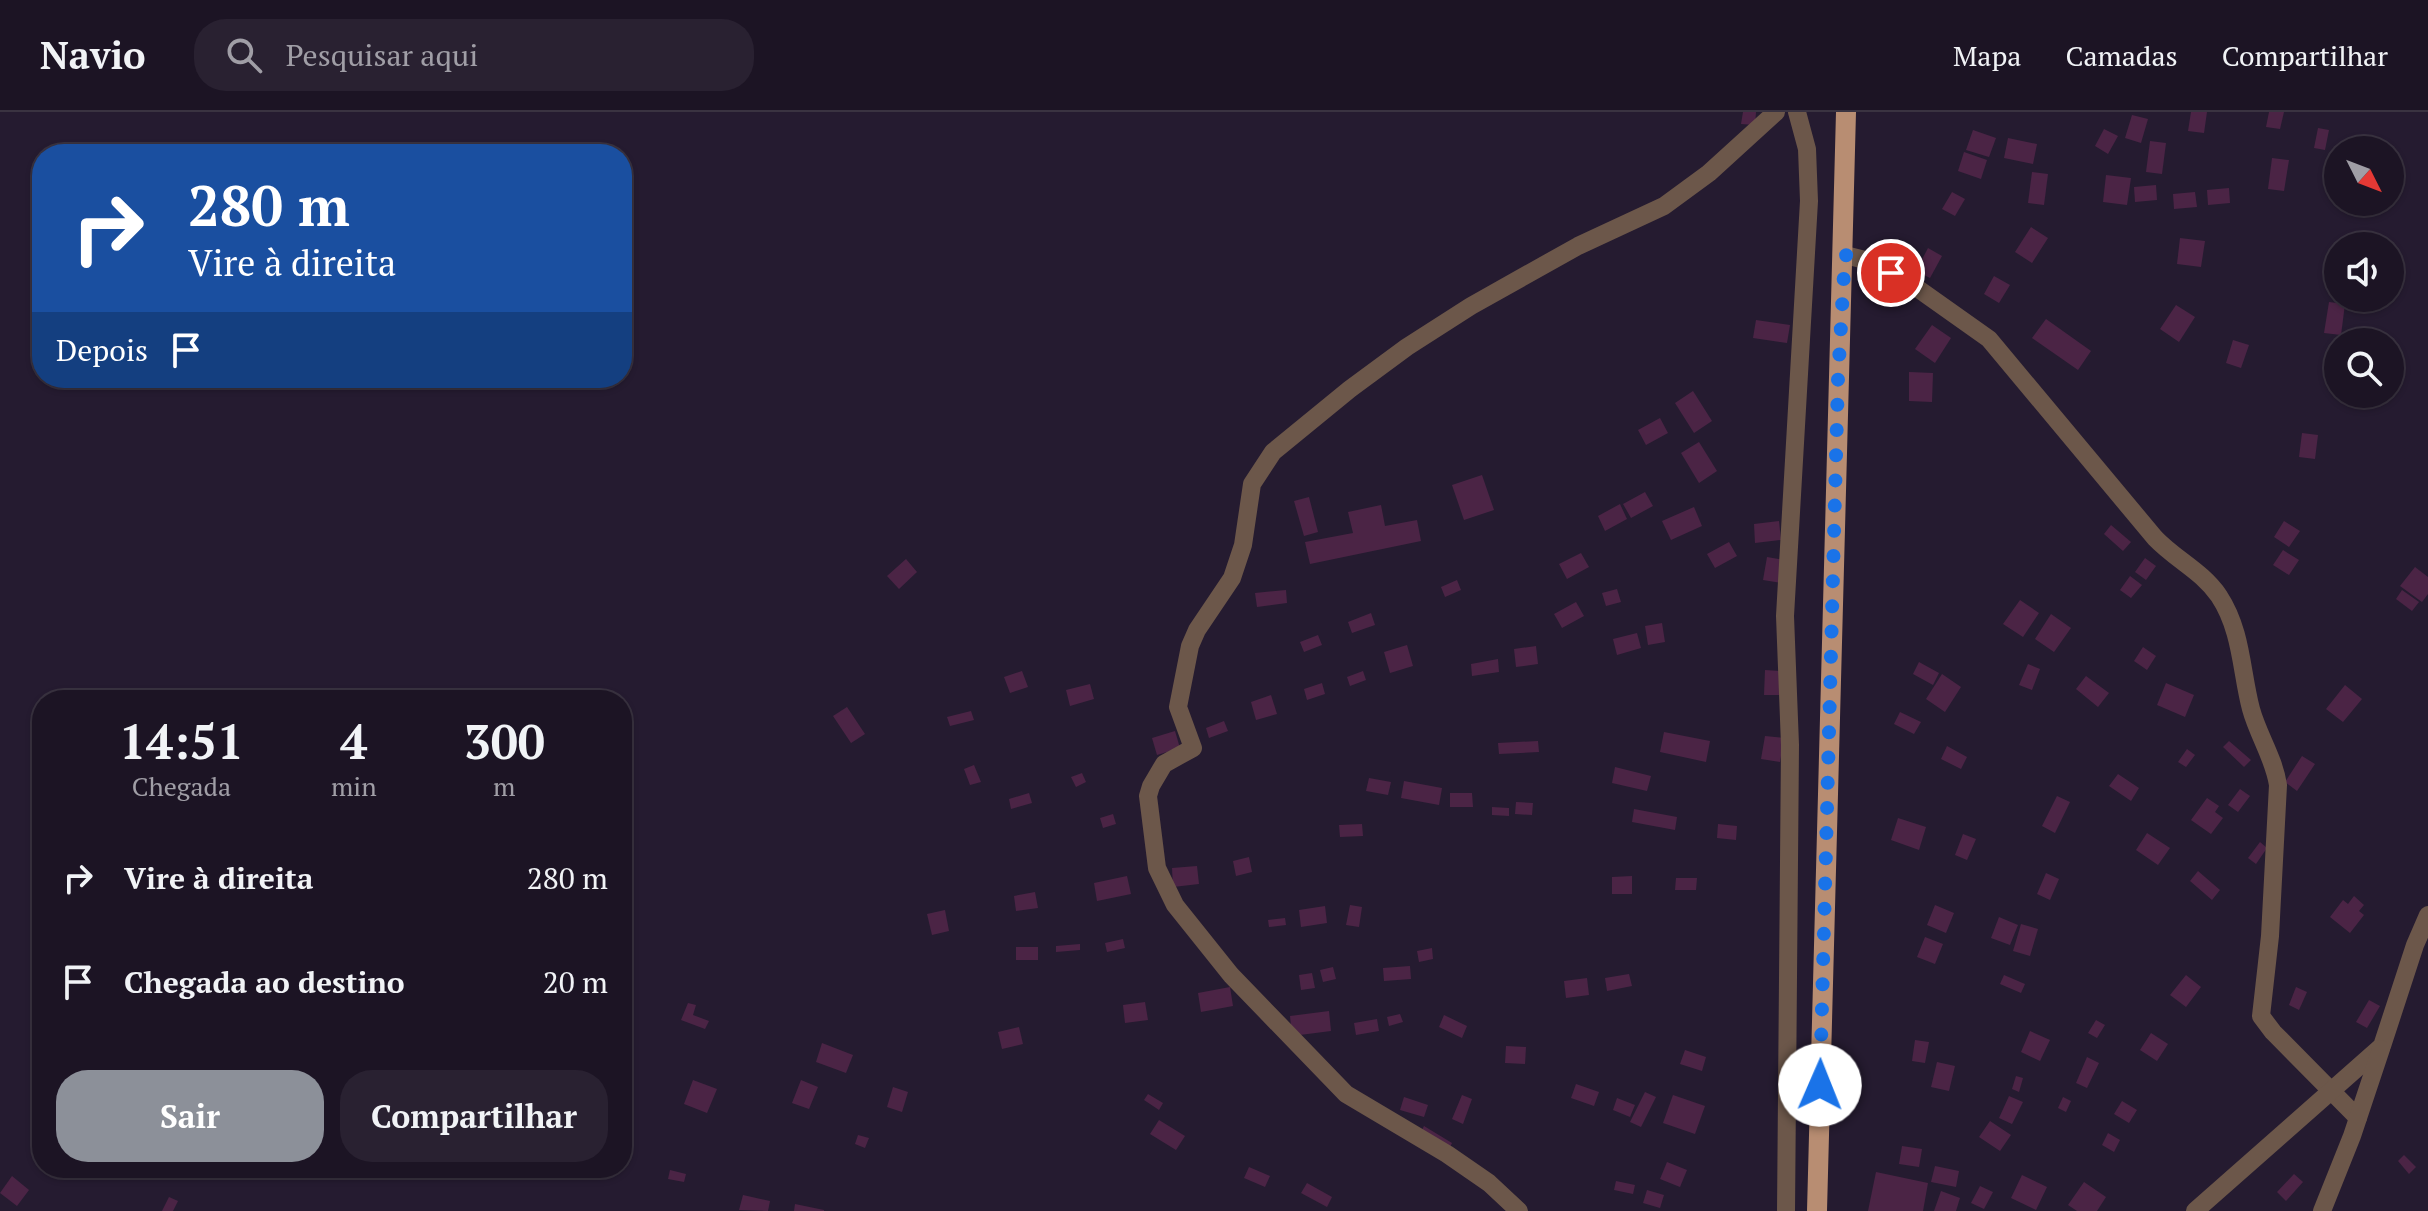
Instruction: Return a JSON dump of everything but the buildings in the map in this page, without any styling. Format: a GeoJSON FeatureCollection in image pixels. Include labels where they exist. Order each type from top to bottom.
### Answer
{"type":"FeatureCollection","features":[{"type":"Feature","properties":{"kind":"main road"},"geometry":{"type":"LineString","coordinates":[[1817,1211],[1838,379],[1845,255],[1846,112]]}},
{"type":"Feature","properties":{"kind":"street"},"geometry":{"type":"LineString","coordinates":[[1519,1211],[1489,1183],[1457,1161],[1346,1094],[1231,975],[1175,905],[1161,880],[1148,796],[1164,764],[1193,748],[1178,707],[1190,646],[1197,630],[1232,578],[1243,545],[1252,484],[1273,452],[1350,389],[1459,314],[1578,246],[1664,206],[1709,173],[1776,112]]}},
{"type":"Feature","properties":{"kind":"street"},"geometry":{"type":"LineString","coordinates":[[1786,1211],[1790,745],[1785,616],[1809,201],[1807,149],[1797,112]]}},
{"type":"Feature","properties":{"kind":"street"},"geometry":{"type":"LineString","coordinates":[[1845,255],[1865,260],[1904,280],[1989,339],[2155,538],[2167,551],[2203,576],[2219,597],[2228,613],[2244,662],[2252,713],[2276,770],[2278,785],[2270,936],[2261,1016],[2358,1118]]}},
{"type":"Feature","properties":{"kind":"street"},"geometry":{"type":"LineString","coordinates":[[2322,1211],[2358,1118],[2415,945],[2428,915]]}},
{"type":"Feature","properties":{"kind":"street"},"geometry":{"type":"LineString","coordinates":[[2195,1211],[2382,1046]]}},
{"type":"Feature","properties":{"kind":"route"},"geometry":{"type":"LineString","coordinates":[[1820,1085],[1838,379],[1845,255],[1865,260],[1891,273]]}}]}
